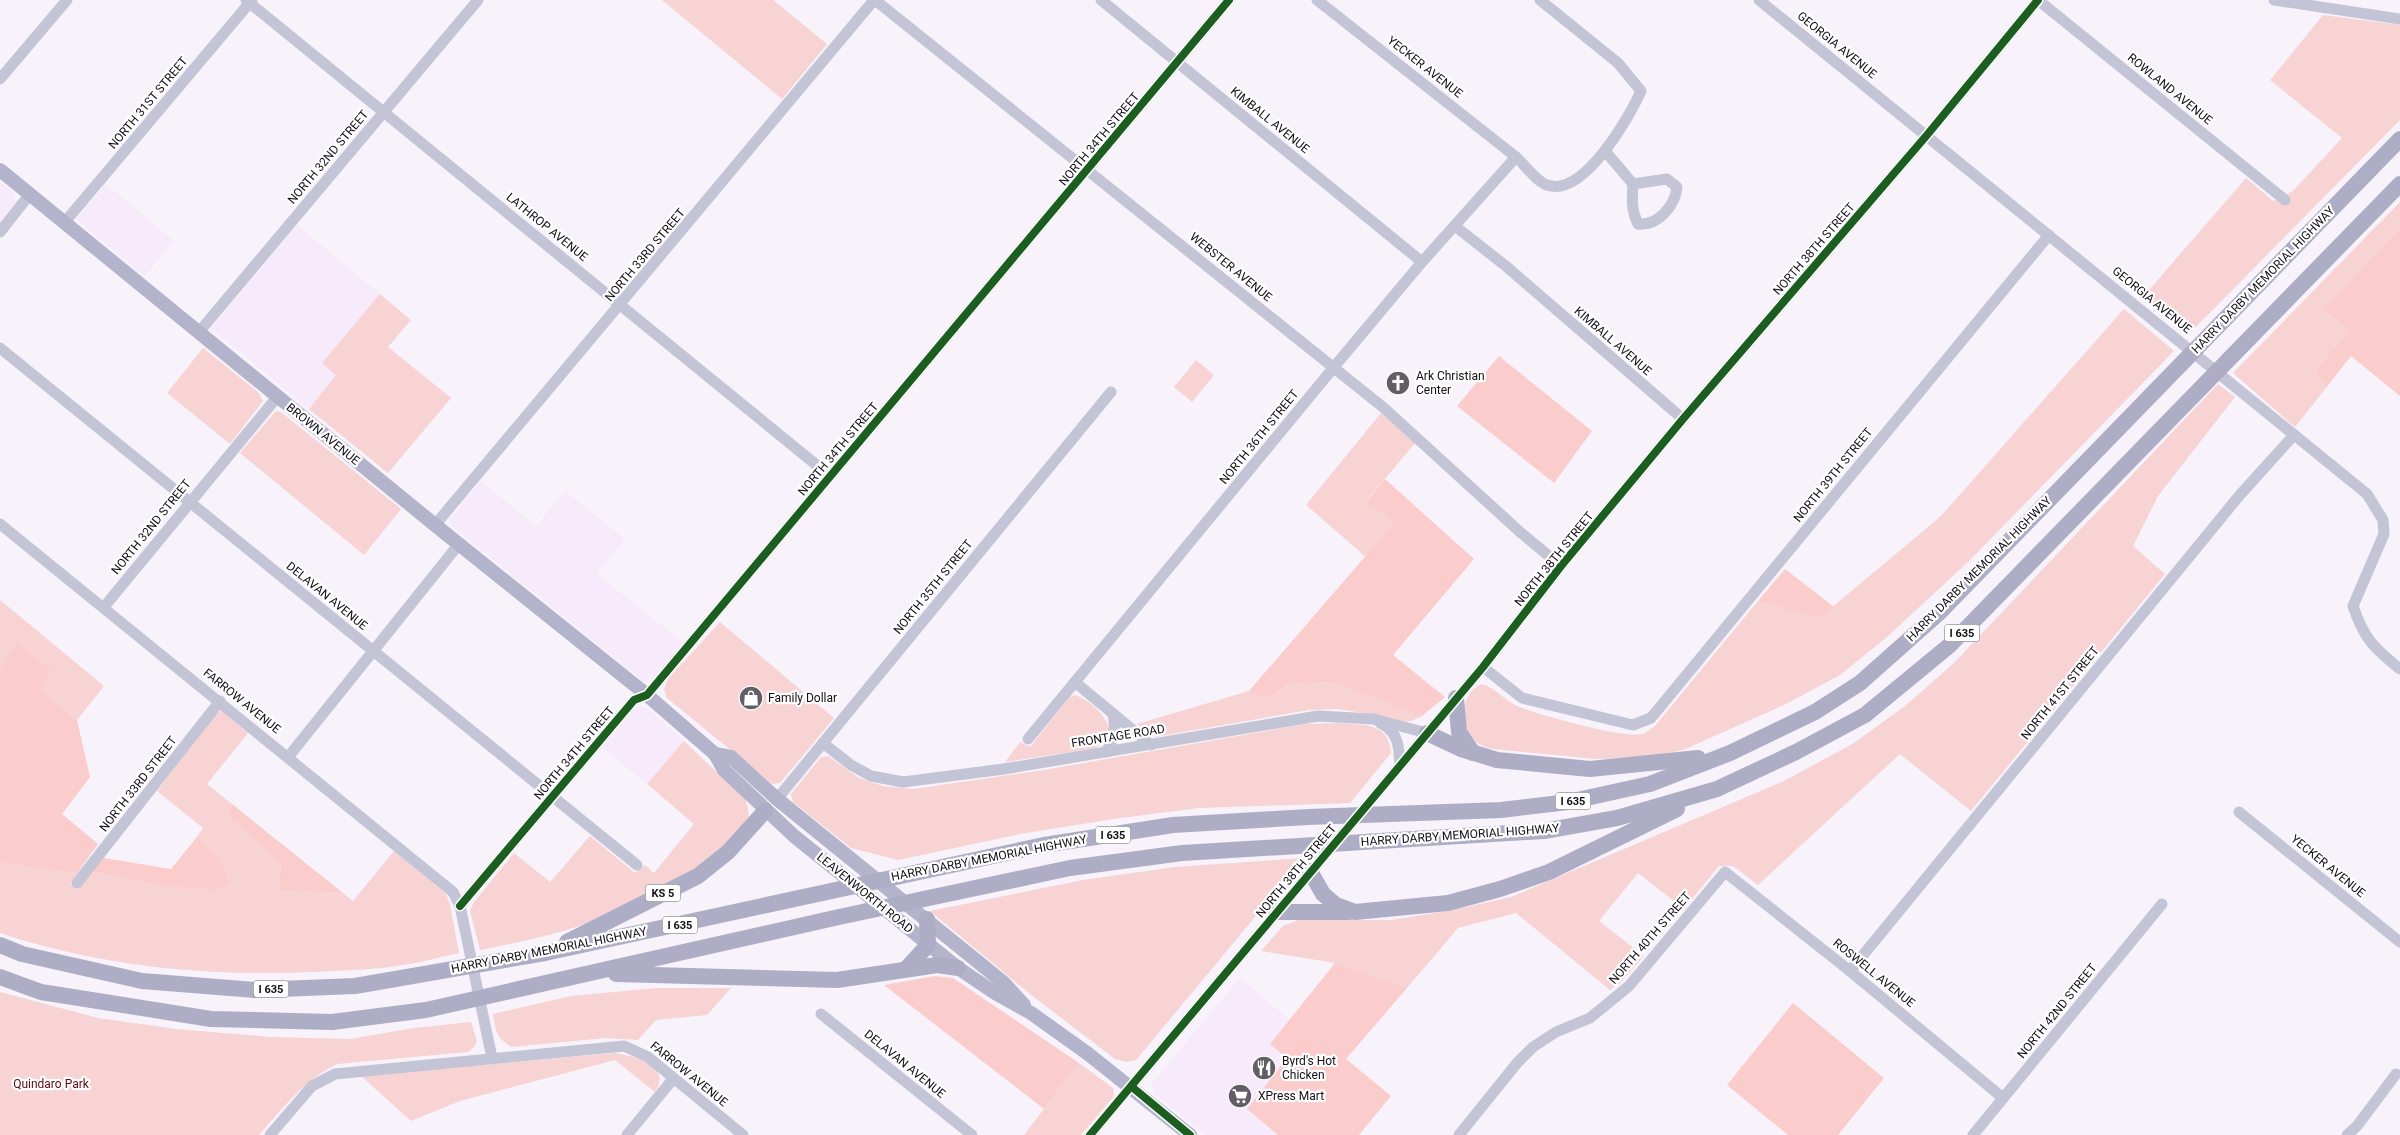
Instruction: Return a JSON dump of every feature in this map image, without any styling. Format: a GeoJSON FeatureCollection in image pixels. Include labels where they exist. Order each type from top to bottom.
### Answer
{"type":"FeatureCollection","features":[{"type":"Feature","properties":{"kind":"highway","name":"HARRY DARBY MEMORIAL HIGHWAY"},"geometry":{"type":"LineString","coordinates":[[0,945],[22,954],[142,981],[255,990],[355,986],[544,953],[1044,845],[1173,826],[1308,817],[1501,810],[1568,802],[1650,784],[1730,752],[1815,712],[1860,682],[1940,612],[2400,139]]}},
{"type":"Feature","properties":{"kind":"highway","name":"HARRY DARBY MEMORIAL HIGHWAY"},"geometry":{"type":"LineString","coordinates":[[0,977],[41,992],[211,1019],[332,1022],[426,1010],[940,895],[1098,864],[1182,853],[1285,848],[1544,830],[1618,818],[1717,789],[1796,752],[1865,715],[1950,645],[2400,184]]}},
{"type":"Feature","properties":{"kind":"highway"},"geometry":{"type":"LineString","coordinates":[[1456,698],[1459,732],[1473,753]]}},
{"type":"Feature","properties":{"kind":"highway"},"geometry":{"type":"LineString","coordinates":[[1427,733],[1473,753],[1497,760],[1590,768],[1674,762],[1730,752]]}},
{"type":"Feature","properties":{"kind":"highway"},"geometry":{"type":"LineString","coordinates":[[1276,912],[1355,912],[1448,903],[1500,889],[1549,872],[1717,789]]}},
{"type":"Feature","properties":{"kind":"highway","name":"KS 5"},"geometry":{"type":"LineString","coordinates":[[544,953],[698,876],[728,852],[765,811]]}},
{"type":"Feature","properties":{"kind":"highway"},"geometry":{"type":"LineString","coordinates":[[1310,871],[1323,894],[1336,905],[1355,912]]}},
{"type":"Feature","properties":{"kind":"highway"},"geometry":{"type":"LineString","coordinates":[[906,969],[928,945],[926,920]]}},
{"type":"Feature","properties":{"kind":"highway"},"geometry":{"type":"LineString","coordinates":[[591,973],[837,980],[937,965],[958,968]]}},
{"type":"Feature","properties":{"kind":"main road","name":"BROWN AVENUE"},"geometry":{"type":"LineString","coordinates":[[0,170],[435,525],[648,695]]}},
{"type":"Feature","properties":{"kind":"main road","name":"LEAVENWORTH ROAD"},"geometry":{"type":"LineString","coordinates":[[648,695],[715,754],[724,770],[765,811],[928,945],[995,994],[1031,1013],[1132,1087],[1190,1135]]}},
{"type":"Feature","properties":{"kind":"main road","name":"LEAVENWORTH ROAD"},"geometry":{"type":"LineString","coordinates":[[715,754],[731,757],[777,799],[1004,983],[1031,1013]]}},
{"type":"Feature","properties":{"kind":"main road","name":"KS 5"},"geometry":{"type":"LineString","coordinates":[[765,811],[777,799]]}},
{"type":"Feature","properties":{"kind":"street"},"geometry":{"type":"LineString","coordinates":[[0,79],[67,0]]}},
{"type":"Feature","properties":{"kind":"street","name":"NORTH 32ND STREET"},"geometry":{"type":"LineString","coordinates":[[199,332],[478,0]]}},
{"type":"Feature","properties":{"kind":"street","name":"WEBSTER AVENUE"},"geometry":{"type":"LineString","coordinates":[[874,0],[1334,367],[1427,445],[1483,499],[1560,566]]}},
{"type":"Feature","properties":{"kind":"street","name":"NORTH 33RD STREET"},"geometry":{"type":"LineString","coordinates":[[435,525],[874,0]]}},
{"type":"Feature","properties":{"kind":"street","name":"KIMBALL AVENUE"},"geometry":{"type":"LineString","coordinates":[[1100,0],[1422,262]]}},
{"type":"Feature","properties":{"kind":"street","name":"NORTH 34TH STREET"},"geometry":{"type":"LineString","coordinates":[[460,906],[634,700],[648,695],[1229,0]]}},
{"type":"Feature","properties":{"kind":"street","name":"YECKER AVENUE"},"geometry":{"type":"LineString","coordinates":[[1317,0],[1516,156],[1546,184],[1557,187],[1569,184],[1606,152],[1634,108],[1641,91],[1618,63],[1540,0]]}},
{"type":"Feature","properties":{"kind":"street","name":"GEORGIA AVENUE"},"geometry":{"type":"LineString","coordinates":[[1759,0],[2367,494],[2383,520],[2384,534],[2353,606],[2361,631],[2379,653],[2400,669]]}},
{"type":"Feature","properties":{"kind":"street","name":"NORTH 38TH STREET"},"geometry":{"type":"LineString","coordinates":[[1090,1135],[1483,667],[1560,566],[1683,419],[1927,135],[2038,0]]}},
{"type":"Feature","properties":{"kind":"street","name":"ROWLAND AVENUE"},"geometry":{"type":"LineString","coordinates":[[2038,0],[2285,200]]}},
{"type":"Feature","properties":{"kind":"street"},"geometry":{"type":"LineString","coordinates":[[2274,0],[2400,19]]}},
{"type":"Feature","properties":{"kind":"street","name":"LATHROP AVENUE"},"geometry":{"type":"LineString","coordinates":[[249,1],[830,476]]}},
{"type":"Feature","properties":{"kind":"street","name":"NORTH 31ST STREET"},"geometry":{"type":"LineString","coordinates":[[64,223],[249,1]]}},
{"type":"Feature","properties":{"kind":"street"},"geometry":{"type":"LineString","coordinates":[[1606,152],[1633,184],[1633,215],[1638,224],[1649,225],[1658,220],[1676,198],[1676,187],[1667,179],[1633,184]]}},
{"type":"Feature","properties":{"kind":"street","name":"NORTH 36TH STREET"},"geometry":{"type":"LineString","coordinates":[[1028,739],[1334,367],[1422,262],[1516,156]]}},
{"type":"Feature","properties":{"kind":"street"},"geometry":{"type":"LineString","coordinates":[[0,232],[30,194]]}},
{"type":"Feature","properties":{"kind":"street","name":"KIMBALL AVENUE"},"geometry":{"type":"LineString","coordinates":[[1455,226],[1507,267],[1683,419]]}},
{"type":"Feature","properties":{"kind":"street","name":"NORTH 39TH STREET"},"geometry":{"type":"LineString","coordinates":[[1483,667],[1522,698],[1633,725],[1651,718],[2049,234]]}},
{"type":"Feature","properties":{"kind":"street","name":"DELAVAN AVENUE"},"geometry":{"type":"LineString","coordinates":[[0,348],[637,866]]}},
{"type":"Feature","properties":{"kind":"street","name":"NORTH 35TH STREET"},"geometry":{"type":"LineString","coordinates":[[777,799],[1111,392]]}},
{"type":"Feature","properties":{"kind":"street","name":"NORTH 32ND STREET"},"geometry":{"type":"LineString","coordinates":[[104,607],[278,396]]}},
{"type":"Feature","properties":{"kind":"street","name":"NORTH 41ST STREET"},"geometry":{"type":"LineString","coordinates":[[1850,971],[2239,496],[2294,435]]}},
{"type":"Feature","properties":{"kind":"street","name":"FARROW AVENUE"},"geometry":{"type":"LineString","coordinates":[[0,524],[289,756],[446,886],[453,892],[460,906]]}},
{"type":"Feature","properties":{"kind":"street"},"geometry":{"type":"LineString","coordinates":[[289,756],[459,544]]}},
{"type":"Feature","properties":{"kind":"street"},"geometry":{"type":"LineString","coordinates":[[1076,683],[1151,745]]}},
{"type":"Feature","properties":{"kind":"street","name":"NORTH 33RD STREET"},"geometry":{"type":"LineString","coordinates":[[78,883],[220,701]]}},
{"type":"Feature","properties":{"kind":"street"},"geometry":{"type":"LineString","coordinates":[[1106,752],[1114,735],[1113,714]]}},
{"type":"Feature","properties":{"kind":"street","name":"FRONTAGE ROAD"},"geometry":{"type":"LineString","coordinates":[[823,743],[852,765],[871,776],[903,782],[1004,769],[1318,716],[1373,719],[1427,733]]}},
{"type":"Feature","properties":{"kind":"street"},"geometry":{"type":"LineString","coordinates":[[1373,719],[1387,727],[1395,735],[1400,745],[1400,766]]}},
{"type":"Feature","properties":{"kind":"street","name":"YECKER AVENUE"},"geometry":{"type":"LineString","coordinates":[[2239,812],[2400,942]]}},
{"type":"Feature","properties":{"kind":"street","name":"ROSWELL AVENUE"},"geometry":{"type":"LineString","coordinates":[[1725,872],[1850,971],[2003,1098]]}},
{"type":"Feature","properties":{"kind":"street","name":"NORTH 40TH STREET"},"geometry":{"type":"LineString","coordinates":[[1459,1135],[1528,1052],[1556,1032],[1590,1018],[1629,986],[1725,872]]}},
{"type":"Feature","properties":{"kind":"street","name":"NORTH 42ND STREET"},"geometry":{"type":"LineString","coordinates":[[1973,1135],[2162,904]]}},
{"type":"Feature","properties":{"kind":"street"},"geometry":{"type":"LineString","coordinates":[[270,1135],[312,1086],[335,1074],[492,1058],[460,906]]}},
{"type":"Feature","properties":{"kind":"street","name":"DELAVAN AVENUE"},"geometry":{"type":"LineString","coordinates":[[821,1014],[972,1135]]}},
{"type":"Feature","properties":{"kind":"street","name":"FARROW AVENUE"},"geometry":{"type":"LineString","coordinates":[[492,1058],[624,1046],[648,1057],[743,1135]]}},
{"type":"Feature","properties":{"kind":"street"},"geometry":{"type":"LineString","coordinates":[[2347,1135],[2357,1126],[2396,1074]]}},
{"type":"Feature","properties":{"kind":"street"},"geometry":{"type":"LineString","coordinates":[[627,1135],[673,1078]]}},
{"type":"Feature","properties":{"kind":"shaded area"},"geometry":{"type":"Polygon","coordinates":[[[0,182],[13,192],[15,202],[0,223],[0,182]]]}},
{"type":"Feature","properties":{"kind":"shaded area"},"geometry":{"type":"Polygon","coordinates":[[[106,184],[174,241],[145,276],[80,222],[78,217],[106,184]]]}},
{"type":"Feature","properties":{"kind":"shaded area"},"geometry":{"type":"Polygon","coordinates":[[[297,225],[380,294],[322,363],[336,375],[309,409],[211,328],[297,225]]]}},
{"type":"Feature","properties":{"kind":"shaded area"},"geometry":{"type":"Polygon","coordinates":[[[2400,228],[2400,396],[2351,356],[2326,388],[2315,370],[2350,330],[2322,309],[2400,228]]]}},
{"type":"Feature","properties":{"kind":"shaded area"},"geometry":{"type":"Polygon","coordinates":[[[1499,356],[1592,431],[1554,483],[1457,406],[1499,356]]]}},
{"type":"Feature","properties":{"kind":"shaded area"},"geometry":{"type":"Polygon","coordinates":[[[1385,479],[1474,559],[1393,655],[1445,697],[1422,716],[1332,682],[1288,684],[1267,699],[1249,691],[1394,523],[1367,501],[1385,479]]]}},
{"type":"Feature","properties":{"kind":"shaded area"},"geometry":{"type":"Polygon","coordinates":[[[481,481],[536,526],[565,491],[625,539],[597,574],[684,643],[651,680],[643,681],[452,526],[450,519],[481,481]]]}},
{"type":"Feature","properties":{"kind":"shaded area"},"geometry":{"type":"Polygon","coordinates":[[[1785,569],[1834,607],[1818,619],[1758,601],[1785,569]]]}},
{"type":"Feature","properties":{"kind":"shaded area"},"geometry":{"type":"Polygon","coordinates":[[[17,643],[51,670],[40,690],[77,720],[90,777],[62,814],[98,844],[77,873],[0,863],[0,669],[17,643]]]}},
{"type":"Feature","properties":{"kind":"shaded area"},"geometry":{"type":"Polygon","coordinates":[[[641,706],[647,708],[684,741],[647,784],[602,747],[631,711],[641,706]]]}},
{"type":"Feature","properties":{"kind":"shaded area"},"geometry":{"type":"Polygon","coordinates":[[[232,804],[343,893],[279,890],[281,864],[228,816],[232,804]]]}},
{"type":"Feature","properties":{"kind":"shaded area"},"geometry":{"type":"Polygon","coordinates":[[[197,837],[220,858],[228,882],[219,890],[160,885],[92,872],[104,858],[171,869],[197,837]]]}},
{"type":"Feature","properties":{"kind":"shaded area"},"geometry":{"type":"Polygon","coordinates":[[[1335,963],[1407,988],[1346,1059],[1391,1096],[1359,1135],[1278,1135],[1247,1109],[1287,1058],[1270,1044],[1335,963]]]}},
{"type":"Feature","properties":{"kind":"shaded area"},"geometry":{"type":"Polygon","coordinates":[[[935,976],[953,978],[1079,1063],[1044,1109],[884,985],[935,976]]]}},
{"type":"Feature","properties":{"kind":"shaded area"},"geometry":{"type":"Polygon","coordinates":[[[1240,978],[1290,1020],[1270,1044],[1287,1058],[1247,1109],[1278,1135],[1206,1135],[1155,1094],[1152,1083],[1240,978]]]}},
{"type":"Feature","properties":{"kind":"shaded area"},"geometry":{"type":"Polygon","coordinates":[[[1793,1003],[1884,1078],[1838,1135],[1788,1135],[1727,1085],[1793,1003]]]}},
{"type":"Feature","properties":{"kind":"green space"},"geometry":{"type":"Polygon","coordinates":[[[662,0],[773,0],[827,44],[782,99],[662,0]]]}},
{"type":"Feature","properties":{"kind":"green space"},"geometry":{"type":"Polygon","coordinates":[[[2323,15],[2400,25],[2400,120],[2187,336],[2143,297],[2246,178],[2273,201],[2293,191],[2342,138],[2270,80],[2323,15]]]}},
{"type":"Feature","properties":{"kind":"green space"},"geometry":{"type":"Polygon","coordinates":[[[2400,202],[2400,228],[2322,309],[2350,330],[2315,370],[2326,388],[2295,427],[2233,373],[2400,202]]]}},
{"type":"Feature","properties":{"kind":"green space"},"geometry":{"type":"Polygon","coordinates":[[[380,294],[411,320],[388,347],[451,398],[388,473],[309,409],[336,375],[322,363],[380,294]]]}},
{"type":"Feature","properties":{"kind":"green space"},"geometry":{"type":"Polygon","coordinates":[[[2124,309],[2174,351],[1970,560],[1887,637],[1840,675],[1786,704],[1683,750],[1647,757],[1595,759],[1493,749],[1480,744],[1469,733],[1465,719],[1465,704],[1471,692],[1481,684],[1491,688],[1517,706],[1560,720],[1618,733],[1633,735],[1647,732],[1655,726],[1758,601],[1818,619],[1941,516],[2124,309]]]}},
{"type":"Feature","properties":{"kind":"green space"},"geometry":{"type":"Polygon","coordinates":[[[203,348],[258,392],[263,401],[230,444],[167,393],[203,348]]]}},
{"type":"Feature","properties":{"kind":"green space"},"geometry":{"type":"Polygon","coordinates":[[[1196,360],[1214,375],[1192,402],[1174,387],[1196,360]]]}},
{"type":"Feature","properties":{"kind":"green space"},"geometry":{"type":"Polygon","coordinates":[[[2218,384],[2235,397],[2158,496],[2133,546],[2165,574],[1971,811],[1900,754],[1758,885],[1733,866],[1719,866],[1684,909],[1638,873],[1599,921],[1644,956],[1620,983],[1610,990],[1516,913],[1458,928],[1407,988],[1335,963],[1261,951],[1283,926],[1298,920],[1392,920],[1453,910],[1511,897],[1784,781],[1854,743],[1905,706],[1954,663],[2218,384]]]}},
{"type":"Feature","properties":{"kind":"green space"},"geometry":{"type":"Polygon","coordinates":[[[276,411],[281,412],[401,509],[364,555],[240,453],[276,411]]]}},
{"type":"Feature","properties":{"kind":"green space"},"geometry":{"type":"Polygon","coordinates":[[[1381,413],[1416,442],[1367,500],[1394,523],[1366,557],[1306,505],[1381,413]]]}},
{"type":"Feature","properties":{"kind":"green space"},"geometry":{"type":"Polygon","coordinates":[[[0,600],[104,686],[77,720],[40,690],[17,644],[0,669],[0,600]]]}},
{"type":"Feature","properties":{"kind":"green space"},"geometry":{"type":"Polygon","coordinates":[[[720,622],[834,718],[780,783],[772,784],[667,698],[664,689],[668,679],[720,622]]]}},
{"type":"Feature","properties":{"kind":"green space"},"geometry":{"type":"Polygon","coordinates":[[[1332,682],[1422,716],[1411,721],[1402,722],[1372,714],[1336,709],[1309,710],[1155,737],[1137,724],[1249,691],[1267,699],[1288,684],[1332,682]]]}},
{"type":"Feature","properties":{"kind":"green space"},"geometry":{"type":"Polygon","coordinates":[[[1075,695],[1093,705],[1103,716],[1109,728],[1110,734],[1096,748],[1005,762],[1020,742],[1030,747],[1070,697],[1075,695]]]}},
{"type":"Feature","properties":{"kind":"green space"},"geometry":{"type":"Polygon","coordinates":[[[222,711],[248,733],[207,784],[232,804],[229,816],[281,864],[279,890],[343,893],[353,901],[394,851],[446,894],[450,904],[459,953],[410,964],[367,969],[247,973],[163,968],[122,962],[80,955],[0,933],[0,863],[77,873],[70,884],[78,889],[92,872],[160,885],[220,858],[197,837],[203,828],[157,791],[217,712],[222,711]]]}},
{"type":"Feature","properties":{"kind":"green space"},"geometry":{"type":"Polygon","coordinates":[[[1339,723],[1365,725],[1380,730],[1389,743],[1391,753],[1350,803],[1199,808],[1020,834],[898,860],[851,848],[793,802],[791,794],[821,757],[828,756],[859,778],[883,786],[914,789],[1044,770],[1306,724],[1339,723]]]}},
{"type":"Feature","properties":{"kind":"green space"},"geometry":{"type":"Polygon","coordinates":[[[684,741],[745,799],[748,807],[747,821],[739,834],[704,863],[681,877],[657,891],[598,919],[525,941],[480,950],[470,911],[474,902],[514,853],[550,882],[590,836],[635,873],[645,865],[654,873],[694,824],[647,784],[684,741]]]}},
{"type":"Feature","properties":{"kind":"green space"},"geometry":{"type":"Polygon","coordinates":[[[1304,858],[1136,1060],[1127,1062],[1115,1059],[1030,994],[930,911],[1083,880],[1175,867],[1304,858]]]}},
{"type":"Feature","properties":{"kind":"green space"},"geometry":{"type":"Polygon","coordinates":[[[657,988],[731,988],[707,1015],[656,1020],[638,1040],[605,1038],[512,1047],[497,1034],[493,1014],[571,996],[657,988]]]}},
{"type":"Feature","properties":{"kind":"green space","name":"Quindaro Park"},"geometry":{"type":"Polygon","coordinates":[[[0,992],[98,1018],[176,1029],[271,1037],[350,1039],[414,1028],[471,1022],[477,1041],[468,1052],[337,1064],[304,1086],[259,1135],[0,1135],[0,992]]]}},
{"type":"Feature","properties":{"kind":"green space"},"geometry":{"type":"Polygon","coordinates":[[[615,1053],[641,1060],[655,1069],[659,1075],[659,1083],[655,1092],[615,1060],[460,1101],[411,1121],[361,1076],[615,1053]]]}},
{"type":"Feature","properties":{"kind":"green space"},"geometry":{"type":"Polygon","coordinates":[[[1079,1063],[1113,1088],[1114,1096],[1081,1135],[1024,1135],[1079,1063]]]}},
{"type":"Feature","properties":{"kind":"cycle path"},"geometry":{"type":"LineString","coordinates":[[460,906],[634,700],[647,695],[1229,0]]}},
{"type":"Feature","properties":{"kind":"cycle path"},"geometry":{"type":"LineString","coordinates":[[1090,1135],[1483,667],[1561,566],[1683,419],[1927,135],[2038,0]]}},
{"type":"Feature","properties":{"kind":"cycle path"},"geometry":{"type":"LineString","coordinates":[[1132,1087],[1190,1135]]}},
{"type":"Feature","properties":{"kind":"place","name":"Ark Christian Center"},"geometry":{"type":"Point","coordinates":[1398,383]}},
{"type":"Feature","properties":{"kind":"place","name":"Family Dollar"},"geometry":{"type":"Point","coordinates":[751,698]}},
{"type":"Feature","properties":{"kind":"place","name":"Byrd's Hot Chicken"},"geometry":{"type":"Point","coordinates":[1264,1068]}},
{"type":"Feature","properties":{"kind":"place","name":"XPress Mart"},"geometry":{"type":"Point","coordinates":[1240,1096]}}]}
